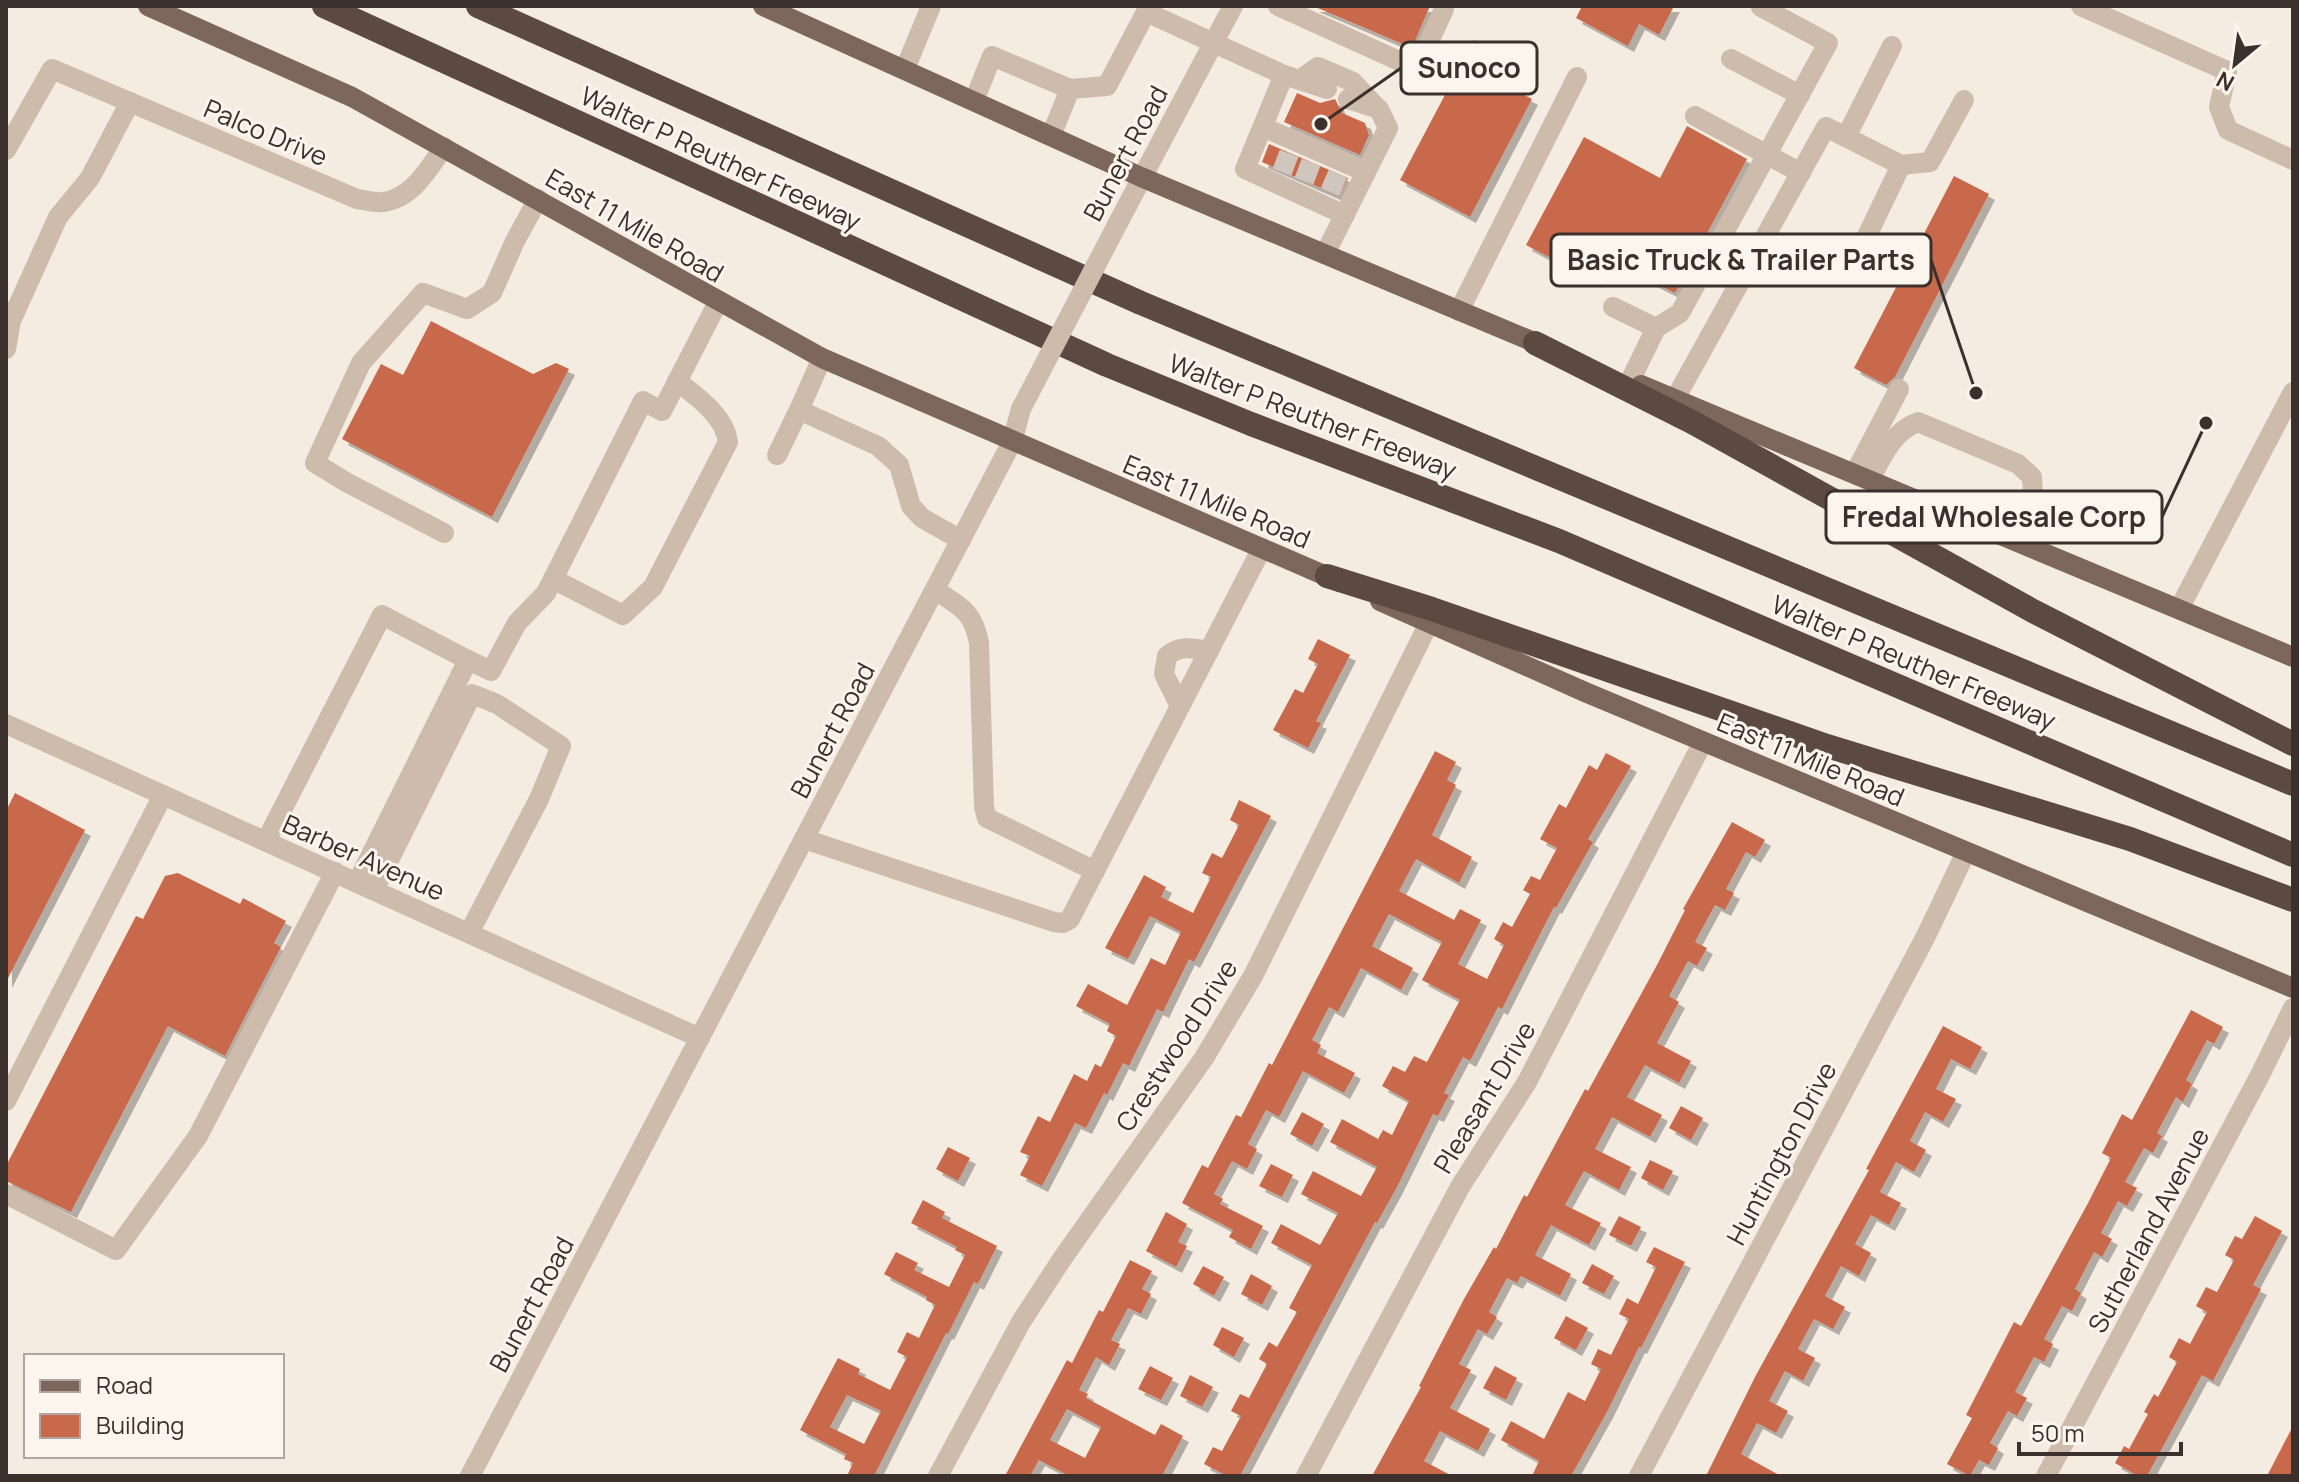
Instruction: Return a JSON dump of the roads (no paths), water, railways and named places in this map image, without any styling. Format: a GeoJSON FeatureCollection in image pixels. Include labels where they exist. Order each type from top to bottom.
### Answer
{"type":"FeatureCollection","features":[{"type":"Feature","properties":{"kind":"highway","name":"Walter P Reuther Freeway"},"geometry":{"type":"LineString","coordinates":[[324,6],[1107,365],[1251,424],[1559,541],[2293,855]]}},
{"type":"Feature","properties":{"kind":"highway","name":"Walter P Reuther Freeway"},"geometry":{"type":"LineString","coordinates":[[478,6],[1141,303],[2293,784]]}},
{"type":"Feature","properties":{"kind":"highway"},"geometry":{"type":"LineString","coordinates":[[1535,343],[1692,422],[2033,611],[2293,744]]}},
{"type":"Feature","properties":{"kind":"highway"},"geometry":{"type":"LineString","coordinates":[[1327,576],[1432,609],[1827,746],[2130,839],[2293,900]]}},
{"type":"Feature","properties":{"kind":"main road","name":"East 11 Mile Road"},"geometry":{"type":"LineString","coordinates":[[148,6],[352,97],[822,358],[1327,576],[1428,625],[2293,988]]}},
{"type":"Feature","properties":{"kind":"main road"},"geometry":{"type":"LineString","coordinates":[[763,6],[1141,177],[2293,657]]}},
{"type":"Feature","properties":{"kind":"street"},"geometry":{"type":"LineString","coordinates":[[905,69],[931,6]]}},
{"type":"Feature","properties":{"kind":"street","name":"Bunert Road"},"geometry":{"type":"LineString","coordinates":[[470,1476],[1012,442],[1021,409],[1233,6]]}},
{"type":"Feature","properties":{"kind":"street"},"geometry":{"type":"LineString","coordinates":[[1278,6],[1408,65],[1422,57],[1444,9]]}},
{"type":"Feature","properties":{"kind":"street"},"geometry":{"type":"LineString","coordinates":[[2081,6],[2227,71],[2219,107],[2228,130],[2293,160]]}},
{"type":"Feature","properties":{"kind":"street"},"geometry":{"type":"LineString","coordinates":[[1630,381],[1656,328],[1680,313],[1828,43],[1761,7]]}},
{"type":"Feature","properties":{"kind":"street"},"geometry":{"type":"LineString","coordinates":[[974,101],[992,56],[1070,89],[1107,86],[1146,12],[1327,89]]}},
{"type":"Feature","properties":{"kind":"street"},"geometry":{"type":"LineString","coordinates":[[1846,137],[1892,46]]}},
{"type":"Feature","properties":{"kind":"street"},"geometry":{"type":"LineString","coordinates":[[1731,59],[1800,95]]}},
{"type":"Feature","properties":{"kind":"street"},"geometry":{"type":"LineString","coordinates":[[1325,254],[1345,215],[1388,128],[1379,109],[1353,82],[1318,67],[1293,77],[1263,127],[1245,169],[1280,178],[1327,199],[1345,215]]}},
{"type":"Feature","properties":{"kind":"street","name":"Palco Drive"},"geometry":{"type":"LineString","coordinates":[[6,150],[52,69],[357,199],[383,202],[401,197],[418,182],[444,147]]}},
{"type":"Feature","properties":{"kind":"street"},"geometry":{"type":"LineString","coordinates":[[1459,311],[1577,77]]}},
{"type":"Feature","properties":{"kind":"street"},"geometry":{"type":"LineString","coordinates":[[1051,136],[1070,89]]}},
{"type":"Feature","properties":{"kind":"street"},"geometry":{"type":"LineString","coordinates":[[1348,99],[1379,109]]}},
{"type":"Feature","properties":{"kind":"street"},"geometry":{"type":"LineString","coordinates":[[1675,399],[1826,127],[1901,165],[1930,162],[1964,100]]}},
{"type":"Feature","properties":{"kind":"street"},"geometry":{"type":"LineString","coordinates":[[6,349],[11,321],[58,217],[90,178],[130,102]]}},
{"type":"Feature","properties":{"kind":"street"},"geometry":{"type":"LineString","coordinates":[[1695,116],[1801,173]]}},
{"type":"Feature","properties":{"kind":"street"},"geometry":{"type":"LineString","coordinates":[[1263,127],[1292,146],[1341,166],[1366,172]]}},
{"type":"Feature","properties":{"kind":"street"},"geometry":{"type":"LineString","coordinates":[[1853,265],[1901,165]]}},
{"type":"Feature","properties":{"kind":"street"},"geometry":{"type":"LineString","coordinates":[[444,533],[315,463],[361,363],[423,293],[467,309],[492,293],[538,199]]}},
{"type":"Feature","properties":{"kind":"street"},"geometry":{"type":"LineString","coordinates":[[266,841],[382,615],[491,671],[517,623],[546,593],[643,401],[662,411],[718,302]]}},
{"type":"Feature","properties":{"kind":"street"},"geometry":{"type":"LineString","coordinates":[[1613,307],[1656,328]]}},
{"type":"Feature","properties":{"kind":"street"},"geometry":{"type":"LineString","coordinates":[[777,455],[822,358]]}},
{"type":"Feature","properties":{"kind":"street"},"geometry":{"type":"LineString","coordinates":[[553,579],[623,615],[653,587],[728,442],[726,430],[717,418],[677,381]]}},
{"type":"Feature","properties":{"kind":"street"},"geometry":{"type":"LineString","coordinates":[[1862,476],[1899,389]]}},
{"type":"Feature","properties":{"kind":"street"},"geometry":{"type":"LineString","coordinates":[[2179,609],[2293,392]]}},
{"type":"Feature","properties":{"kind":"street"},"geometry":{"type":"LineString","coordinates":[[799,410],[878,446],[899,465],[911,506],[922,518],[961,540]]}},
{"type":"Feature","properties":{"kind":"street"},"geometry":{"type":"LineString","coordinates":[[1862,476],[1894,436],[1918,422],[2018,464],[2032,477],[2033,494],[2012,539]]}},
{"type":"Feature","properties":{"kind":"street"},"geometry":{"type":"LineString","coordinates":[[804,839],[1054,922],[1063,923],[1070,919],[1262,548]]}},
{"type":"Feature","properties":{"kind":"street"},"geometry":{"type":"LineString","coordinates":[[935,590],[974,620],[979,643],[984,807],[987,818],[1095,871]]}},
{"type":"Feature","properties":{"kind":"street","name":"Crestwood Drive"},"geometry":{"type":"LineString","coordinates":[[938,1476],[1021,1322],[1204,1058],[1253,976],[1428,625]]}},
{"type":"Feature","properties":{"kind":"street"},"geometry":{"type":"LineString","coordinates":[[1180,706],[1164,674],[1167,656],[1175,649],[1185,647],[1209,651]]}},
{"type":"Feature","properties":{"kind":"street"},"geometry":{"type":"LineString","coordinates":[[366,886],[468,660]]}},
{"type":"Feature","properties":{"kind":"street"},"geometry":{"type":"LineString","coordinates":[[366,886],[472,694],[497,704],[561,746],[539,799],[469,933]]}},
{"type":"Feature","properties":{"kind":"street","name":"Barber Avenue"},"geometry":{"type":"LineString","coordinates":[[6,724],[700,1038]]}},
{"type":"Feature","properties":{"kind":"street","name":"Pleasant Drive"},"geometry":{"type":"LineString","coordinates":[[1306,1476],[1460,1187],[1527,1082],[1703,742]]}},
{"type":"Feature","properties":{"kind":"street"},"geometry":{"type":"LineString","coordinates":[[6,1101],[163,795]]}},
{"type":"Feature","properties":{"kind":"street","name":"Huntington Drive"},"geometry":{"type":"LineString","coordinates":[[1639,1476],[1926,936],[1966,852]]}},
{"type":"Feature","properties":{"kind":"street"},"geometry":{"type":"LineString","coordinates":[[6,1194],[116,1250],[198,1136],[335,872]]}},
{"type":"Feature","properties":{"kind":"street","name":"Sutherland Avenue"},"geometry":{"type":"LineString","coordinates":[[2046,1476],[2293,1008]]}},
{"type":"Feature","properties":{"kind":"tunnel"},"geometry":{"type":"LineString","coordinates":[[1282,172],[1290,151]]}},
{"type":"Feature","properties":{"kind":"tunnel"},"geometry":{"type":"LineString","coordinates":[[1304,181],[1312,160]]}},
{"type":"Feature","properties":{"kind":"tunnel"},"geometry":{"type":"LineString","coordinates":[[1330,192],[1339,171]]}},
{"type":"Feature","properties":{"kind":"place","name":"Sunoco"},"geometry":{"type":"Point","coordinates":[1321,124]}},
{"type":"Feature","properties":{"kind":"place","name":"Basic Truck & Trailer Parts"},"geometry":{"type":"Point","coordinates":[1976,393]}},
{"type":"Feature","properties":{"kind":"place","name":"Fredal Wholesale Corp"},"geometry":{"type":"Point","coordinates":[2206,423]}}]}
